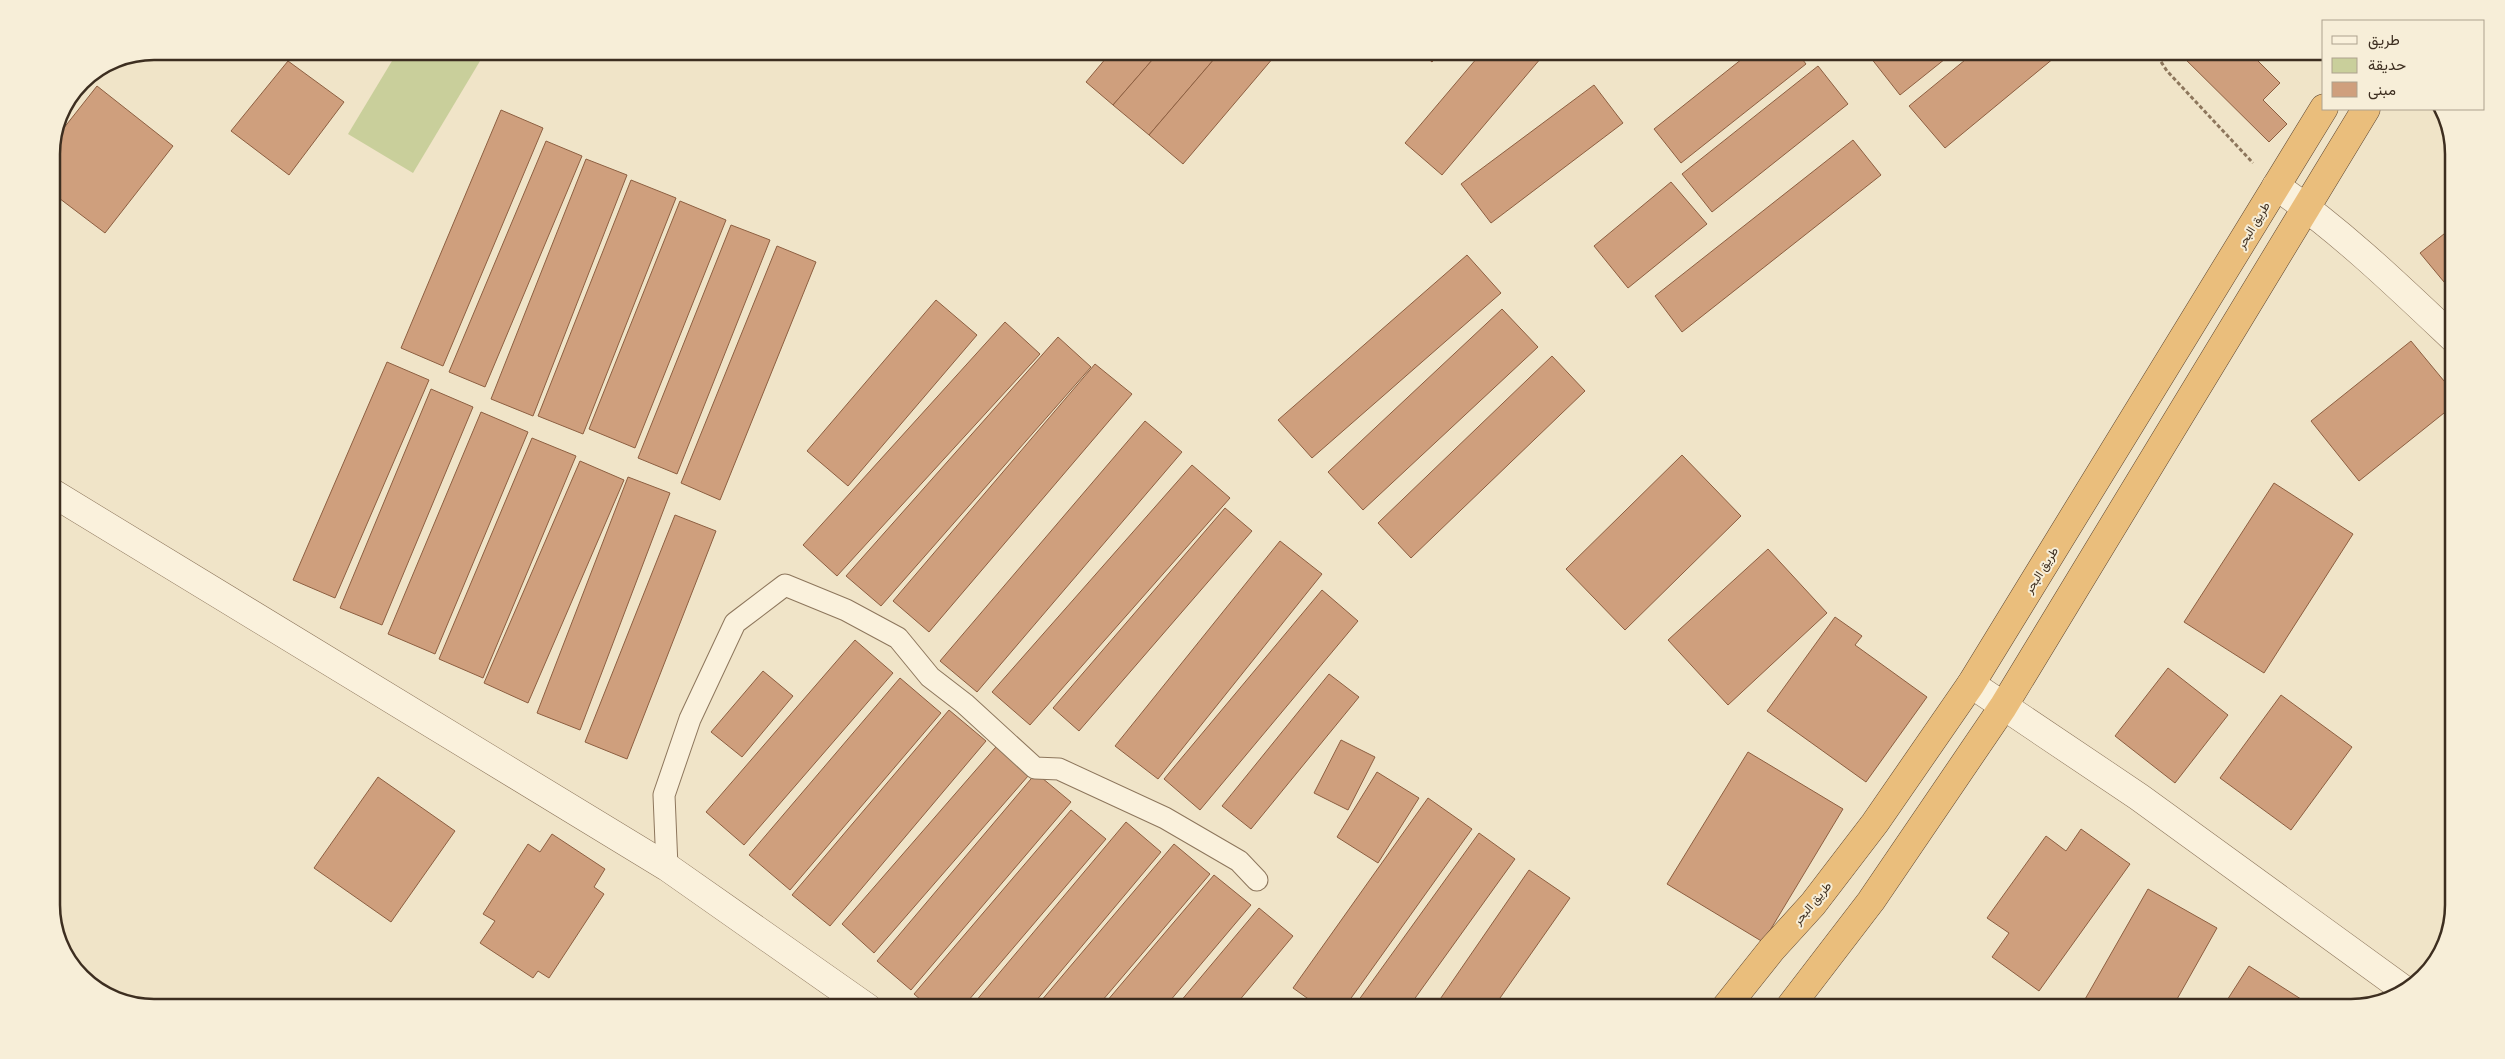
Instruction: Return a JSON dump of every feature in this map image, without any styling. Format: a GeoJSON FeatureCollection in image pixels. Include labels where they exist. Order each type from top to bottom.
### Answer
{"type":"FeatureCollection","features":[{"type":"Feature","properties":{"kind":"highway","name":"طريق البحر"},"geometry":{"type":"LineString","coordinates":[[1732,999],[1772,949],[1813,904],[1875,824],[1971,684],[2323,110]]}},
{"type":"Feature","properties":{"kind":"highway"},"geometry":{"type":"LineString","coordinates":[[1796,999],[1870,901],[2003,707],[2365,110]]}},
{"type":"Feature","properties":{"kind":"street"},"geometry":{"type":"LineString","coordinates":[[2276,186],[2307,208],[2370,260],[2445,331]]}},
{"type":"Feature","properties":{"kind":"street"},"geometry":{"type":"LineString","coordinates":[[60,497],[667,867],[855,999]]}},
{"type":"Feature","properties":{"kind":"street"},"geometry":{"type":"LineString","coordinates":[[1971,684],[2139,796],[2399,986]]}},
{"type":"Feature","properties":{"kind":"lane"},"geometry":{"type":"LineString","coordinates":[[667,867],[664,795],[690,719],[735,623],[785,585],[846,610],[898,638],[930,677],[965,704],[1034,768],[1059,769],[1165,818],[1239,861],[1257,880]]}},
{"type":"Feature","properties":{"kind":"path"},"geometry":{"type":"LineString","coordinates":[[2160,60],[2167,71],[2276,186]]}},
{"type":"Feature","properties":{"kind":"green space"},"geometry":{"type":"Polygon","coordinates":[[[393,60],[481,60],[413,173],[348,134],[393,60]]]}},
{"type":"Feature","properties":{"kind":"building"},"geometry":{"type":"Polygon","coordinates":[[[1104,60],[1152,60],[1113,105],[1086,82],[1104,60]]]}},
{"type":"Feature","properties":{"kind":"building"},"geometry":{"type":"Polygon","coordinates":[[[1152,60],[1213,60],[1149,135],[1113,105],[1152,60]]]}},
{"type":"Feature","properties":{"kind":"building"},"geometry":{"type":"Polygon","coordinates":[[[1213,60],[1271,60],[1183,164],[1149,135],[1213,60]]]}},
{"type":"Feature","properties":{"kind":"building"},"geometry":{"type":"Polygon","coordinates":[[[1475,60],[1539,60],[1442,175],[1405,143],[1475,60]]]}},
{"type":"Feature","properties":{"kind":"building"},"geometry":{"type":"Polygon","coordinates":[[[1741,60],[1803,60],[1806,64],[1681,163],[1654,129],[1741,60]]]}},
{"type":"Feature","properties":{"kind":"building"},"geometry":{"type":"Polygon","coordinates":[[[1872,60],[1944,60],[1900,95],[1872,60]]]}},
{"type":"Feature","properties":{"kind":"building"},"geometry":{"type":"Polygon","coordinates":[[[1965,60],[2052,60],[1945,148],[1909,106],[1965,60]]]}},
{"type":"Feature","properties":{"kind":"building"},"geometry":{"type":"Polygon","coordinates":[[[2186,60],[2257,60],[2280,83],[2263,100],[2287,124],[2269,142],[2186,60]]]}},
{"type":"Feature","properties":{"kind":"building"},"geometry":{"type":"Polygon","coordinates":[[[288,61],[344,102],[289,175],[231,131],[288,61]]]}},
{"type":"Feature","properties":{"kind":"building"},"geometry":{"type":"Polygon","coordinates":[[[1818,66],[1848,104],[1712,212],[1682,174],[1818,66]]]}},
{"type":"Feature","properties":{"kind":"building"},"geometry":{"type":"Polygon","coordinates":[[[1594,85],[1623,123],[1491,223],[1461,184],[1594,85]]]}},
{"type":"Feature","properties":{"kind":"building"},"geometry":{"type":"Polygon","coordinates":[[[97,86],[173,146],[105,233],[60,199],[60,148],[64,128],[97,86]]]}},
{"type":"Feature","properties":{"kind":"building"},"geometry":{"type":"Polygon","coordinates":[[[501,110],[543,128],[443,366],[401,348],[501,110]]]}},
{"type":"Feature","properties":{"kind":"building"},"geometry":{"type":"Polygon","coordinates":[[[1853,140],[1881,175],[1682,332],[1655,296],[1853,140]]]}},
{"type":"Feature","properties":{"kind":"building"},"geometry":{"type":"Polygon","coordinates":[[[546,141],[582,156],[485,387],[449,372],[546,141]]]}},
{"type":"Feature","properties":{"kind":"building"},"geometry":{"type":"Polygon","coordinates":[[[586,159],[627,175],[533,416],[491,399],[586,159]]]}},
{"type":"Feature","properties":{"kind":"building"},"geometry":{"type":"Polygon","coordinates":[[[631,180],[676,198],[583,434],[538,416],[631,180]]]}},
{"type":"Feature","properties":{"kind":"building"},"geometry":{"type":"Polygon","coordinates":[[[1671,182],[1707,224],[1628,288],[1594,246],[1671,182]]]}},
{"type":"Feature","properties":{"kind":"building"},"geometry":{"type":"Polygon","coordinates":[[[680,201],[726,220],[635,448],[589,429],[680,201]]]}},
{"type":"Feature","properties":{"kind":"building"},"geometry":{"type":"Polygon","coordinates":[[[731,225],[770,240],[677,474],[638,458],[731,225]]]}},
{"type":"Feature","properties":{"kind":"building"},"geometry":{"type":"Polygon","coordinates":[[[2445,233],[2445,283],[2420,253],[2445,233]]]}},
{"type":"Feature","properties":{"kind":"building"},"geometry":{"type":"Polygon","coordinates":[[[777,246],[816,262],[720,500],[681,483],[777,246]]]}},
{"type":"Feature","properties":{"kind":"building"},"geometry":{"type":"Polygon","coordinates":[[[1467,255],[1501,293],[1312,458],[1278,420],[1467,255]]]}},
{"type":"Feature","properties":{"kind":"building"},"geometry":{"type":"Polygon","coordinates":[[[936,300],[977,335],[848,486],[807,451],[936,300]]]}},
{"type":"Feature","properties":{"kind":"building"},"geometry":{"type":"Polygon","coordinates":[[[1502,309],[1538,347],[1363,510],[1328,472],[1502,309]]]}},
{"type":"Feature","properties":{"kind":"building"},"geometry":{"type":"Polygon","coordinates":[[[1005,322],[1040,354],[837,576],[803,545],[1005,322]]]}},
{"type":"Feature","properties":{"kind":"building"},"geometry":{"type":"Polygon","coordinates":[[[1058,337],[1091,367],[881,606],[846,576],[1058,337]]]}},
{"type":"Feature","properties":{"kind":"building"},"geometry":{"type":"Polygon","coordinates":[[[2411,341],[2445,382],[2445,412],[2359,481],[2311,421],[2411,341]]]}},
{"type":"Feature","properties":{"kind":"building"},"geometry":{"type":"Polygon","coordinates":[[[1552,356],[1585,391],[1411,558],[1378,523],[1552,356]]]}},
{"type":"Feature","properties":{"kind":"building"},"geometry":{"type":"Polygon","coordinates":[[[387,362],[429,380],[335,598],[293,580],[387,362]]]}},
{"type":"Feature","properties":{"kind":"building"},"geometry":{"type":"Polygon","coordinates":[[[1095,364],[1132,394],[929,632],[893,601],[1095,364]]]}},
{"type":"Feature","properties":{"kind":"building"},"geometry":{"type":"Polygon","coordinates":[[[431,389],[473,407],[382,625],[340,608],[431,389]]]}},
{"type":"Feature","properties":{"kind":"building"},"geometry":{"type":"Polygon","coordinates":[[[481,412],[528,432],[435,654],[388,634],[481,412]]]}},
{"type":"Feature","properties":{"kind":"building"},"geometry":{"type":"Polygon","coordinates":[[[1145,421],[1182,452],[977,692],[940,661],[1145,421]]]}},
{"type":"Feature","properties":{"kind":"building"},"geometry":{"type":"Polygon","coordinates":[[[532,438],[576,456],[483,678],[439,659],[532,438]]]}},
{"type":"Feature","properties":{"kind":"building"},"geometry":{"type":"Polygon","coordinates":[[[1682,455],[1741,516],[1625,630],[1566,569],[1682,455]]]}},
{"type":"Feature","properties":{"kind":"building"},"geometry":{"type":"Polygon","coordinates":[[[580,461],[624,480],[528,703],[484,683],[580,461]]]}},
{"type":"Feature","properties":{"kind":"building"},"geometry":{"type":"Polygon","coordinates":[[[1192,465],[1230,498],[1030,725],[992,692],[1192,465]]]}},
{"type":"Feature","properties":{"kind":"building"},"geometry":{"type":"Polygon","coordinates":[[[628,477],[670,493],[580,730],[537,713],[628,477]]]}},
{"type":"Feature","properties":{"kind":"building"},"geometry":{"type":"Polygon","coordinates":[[[2274,483],[2353,534],[2264,673],[2184,622],[2274,483]]]}},
{"type":"Feature","properties":{"kind":"building"},"geometry":{"type":"Polygon","coordinates":[[[1225,508],[1252,531],[1079,731],[1053,708],[1225,508]]]}},
{"type":"Feature","properties":{"kind":"building"},"geometry":{"type":"Polygon","coordinates":[[[675,515],[716,531],[627,759],[585,742],[675,515]]]}},
{"type":"Feature","properties":{"kind":"building"},"geometry":{"type":"Polygon","coordinates":[[[1280,541],[1322,574],[1158,779],[1115,746],[1280,541]]]}},
{"type":"Feature","properties":{"kind":"building"},"geometry":{"type":"Polygon","coordinates":[[[1768,549],[1827,613],[1728,705],[1668,640],[1768,549]]]}},
{"type":"Feature","properties":{"kind":"building"},"geometry":{"type":"Polygon","coordinates":[[[1322,590],[1358,621],[1200,810],[1164,779],[1322,590]]]}},
{"type":"Feature","properties":{"kind":"building"},"geometry":{"type":"Polygon","coordinates":[[[1835,617],[1862,636],[1855,645],[1927,697],[1866,782],[1767,711],[1835,617]]]}},
{"type":"Feature","properties":{"kind":"building"},"geometry":{"type":"Polygon","coordinates":[[[855,640],[893,673],[744,845],[706,812],[855,640]]]}},
{"type":"Feature","properties":{"kind":"building"},"geometry":{"type":"Polygon","coordinates":[[[2168,668],[2228,715],[2175,783],[2115,736],[2168,668]]]}},
{"type":"Feature","properties":{"kind":"building"},"geometry":{"type":"Polygon","coordinates":[[[763,671],[793,696],[742,757],[711,732],[763,671]]]}},
{"type":"Feature","properties":{"kind":"building"},"geometry":{"type":"Polygon","coordinates":[[[1329,674],[1359,697],[1251,829],[1222,806],[1329,674]]]}},
{"type":"Feature","properties":{"kind":"building"},"geometry":{"type":"Polygon","coordinates":[[[900,678],[941,713],[790,890],[749,855],[900,678]]]}},
{"type":"Feature","properties":{"kind":"building"},"geometry":{"type":"Polygon","coordinates":[[[2281,695],[2352,747],[2291,830],[2220,778],[2281,695]]]}},
{"type":"Feature","properties":{"kind":"building"},"geometry":{"type":"Polygon","coordinates":[[[949,710],[986,741],[830,926],[792,895],[949,710]]]}},
{"type":"Feature","properties":{"kind":"building"},"geometry":{"type":"Polygon","coordinates":[[[1002,740],[1035,768],[874,953],[842,924],[1002,740]]]}},
{"type":"Feature","properties":{"kind":"building"},"geometry":{"type":"Polygon","coordinates":[[[1341,740],[1375,757],[1348,810],[1314,793],[1341,740]]]}},
{"type":"Feature","properties":{"kind":"building"},"geometry":{"type":"Polygon","coordinates":[[[1748,752],[1843,809],[1763,942],[1667,884],[1748,752]]]}},
{"type":"Feature","properties":{"kind":"building"},"geometry":{"type":"Polygon","coordinates":[[[1377,772],[1419,798],[1378,863],[1337,837],[1377,772]]]}},
{"type":"Feature","properties":{"kind":"building"},"geometry":{"type":"Polygon","coordinates":[[[1036,773],[1071,802],[911,990],[877,961],[1036,773]]]}},
{"type":"Feature","properties":{"kind":"building"},"geometry":{"type":"Polygon","coordinates":[[[378,777],[455,831],[391,922],[314,868],[378,777]]]}},
{"type":"Feature","properties":{"kind":"building"},"geometry":{"type":"Polygon","coordinates":[[[1428,798],[1472,829],[1350,999],[1308,999],[1293,988],[1428,798]]]}},
{"type":"Feature","properties":{"kind":"building"},"geometry":{"type":"Polygon","coordinates":[[[1071,810],[1106,839],[970,999],[920,999],[914,994],[1071,810]]]}},
{"type":"Feature","properties":{"kind":"building"},"geometry":{"type":"Polygon","coordinates":[[[1126,822],[1161,852],[1038,999],[978,999],[1126,822]]]}},
{"type":"Feature","properties":{"kind":"building"},"geometry":{"type":"Polygon","coordinates":[[[2081,829],[2130,864],[2039,991],[1992,957],[2009,933],[1987,918],[2046,836],[2066,851],[2081,829]]]}},
{"type":"Feature","properties":{"kind":"building"},"geometry":{"type":"Polygon","coordinates":[[[1479,833],[1515,859],[1414,999],[1359,999],[1479,833]]]}},
{"type":"Feature","properties":{"kind":"building"},"geometry":{"type":"Polygon","coordinates":[[[552,834],[605,869],[594,887],[604,894],[549,978],[538,971],[533,978],[480,943],[495,921],[483,914],[528,844],[540,852],[552,834]]]}},
{"type":"Feature","properties":{"kind":"building"},"geometry":{"type":"Polygon","coordinates":[[[1174,844],[1210,874],[1104,999],[1043,999],[1174,844]]]}},
{"type":"Feature","properties":{"kind":"building"},"geometry":{"type":"Polygon","coordinates":[[[1529,870],[1570,898],[1499,999],[1440,999],[1529,870]]]}},
{"type":"Feature","properties":{"kind":"building"},"geometry":{"type":"Polygon","coordinates":[[[1214,875],[1251,905],[1172,999],[1109,999],[1214,875]]]}},
{"type":"Feature","properties":{"kind":"building"},"geometry":{"type":"Polygon","coordinates":[[[2148,889],[2217,928],[2177,999],[2085,999],[2148,889]]]}},
{"type":"Feature","properties":{"kind":"building"},"geometry":{"type":"Polygon","coordinates":[[[1259,908],[1293,936],[1240,999],[1183,999],[1259,908]]]}},
{"type":"Feature","properties":{"kind":"building"},"geometry":{"type":"Polygon","coordinates":[[[2249,966],[2301,999],[2228,999],[2249,966]]]}}]}
